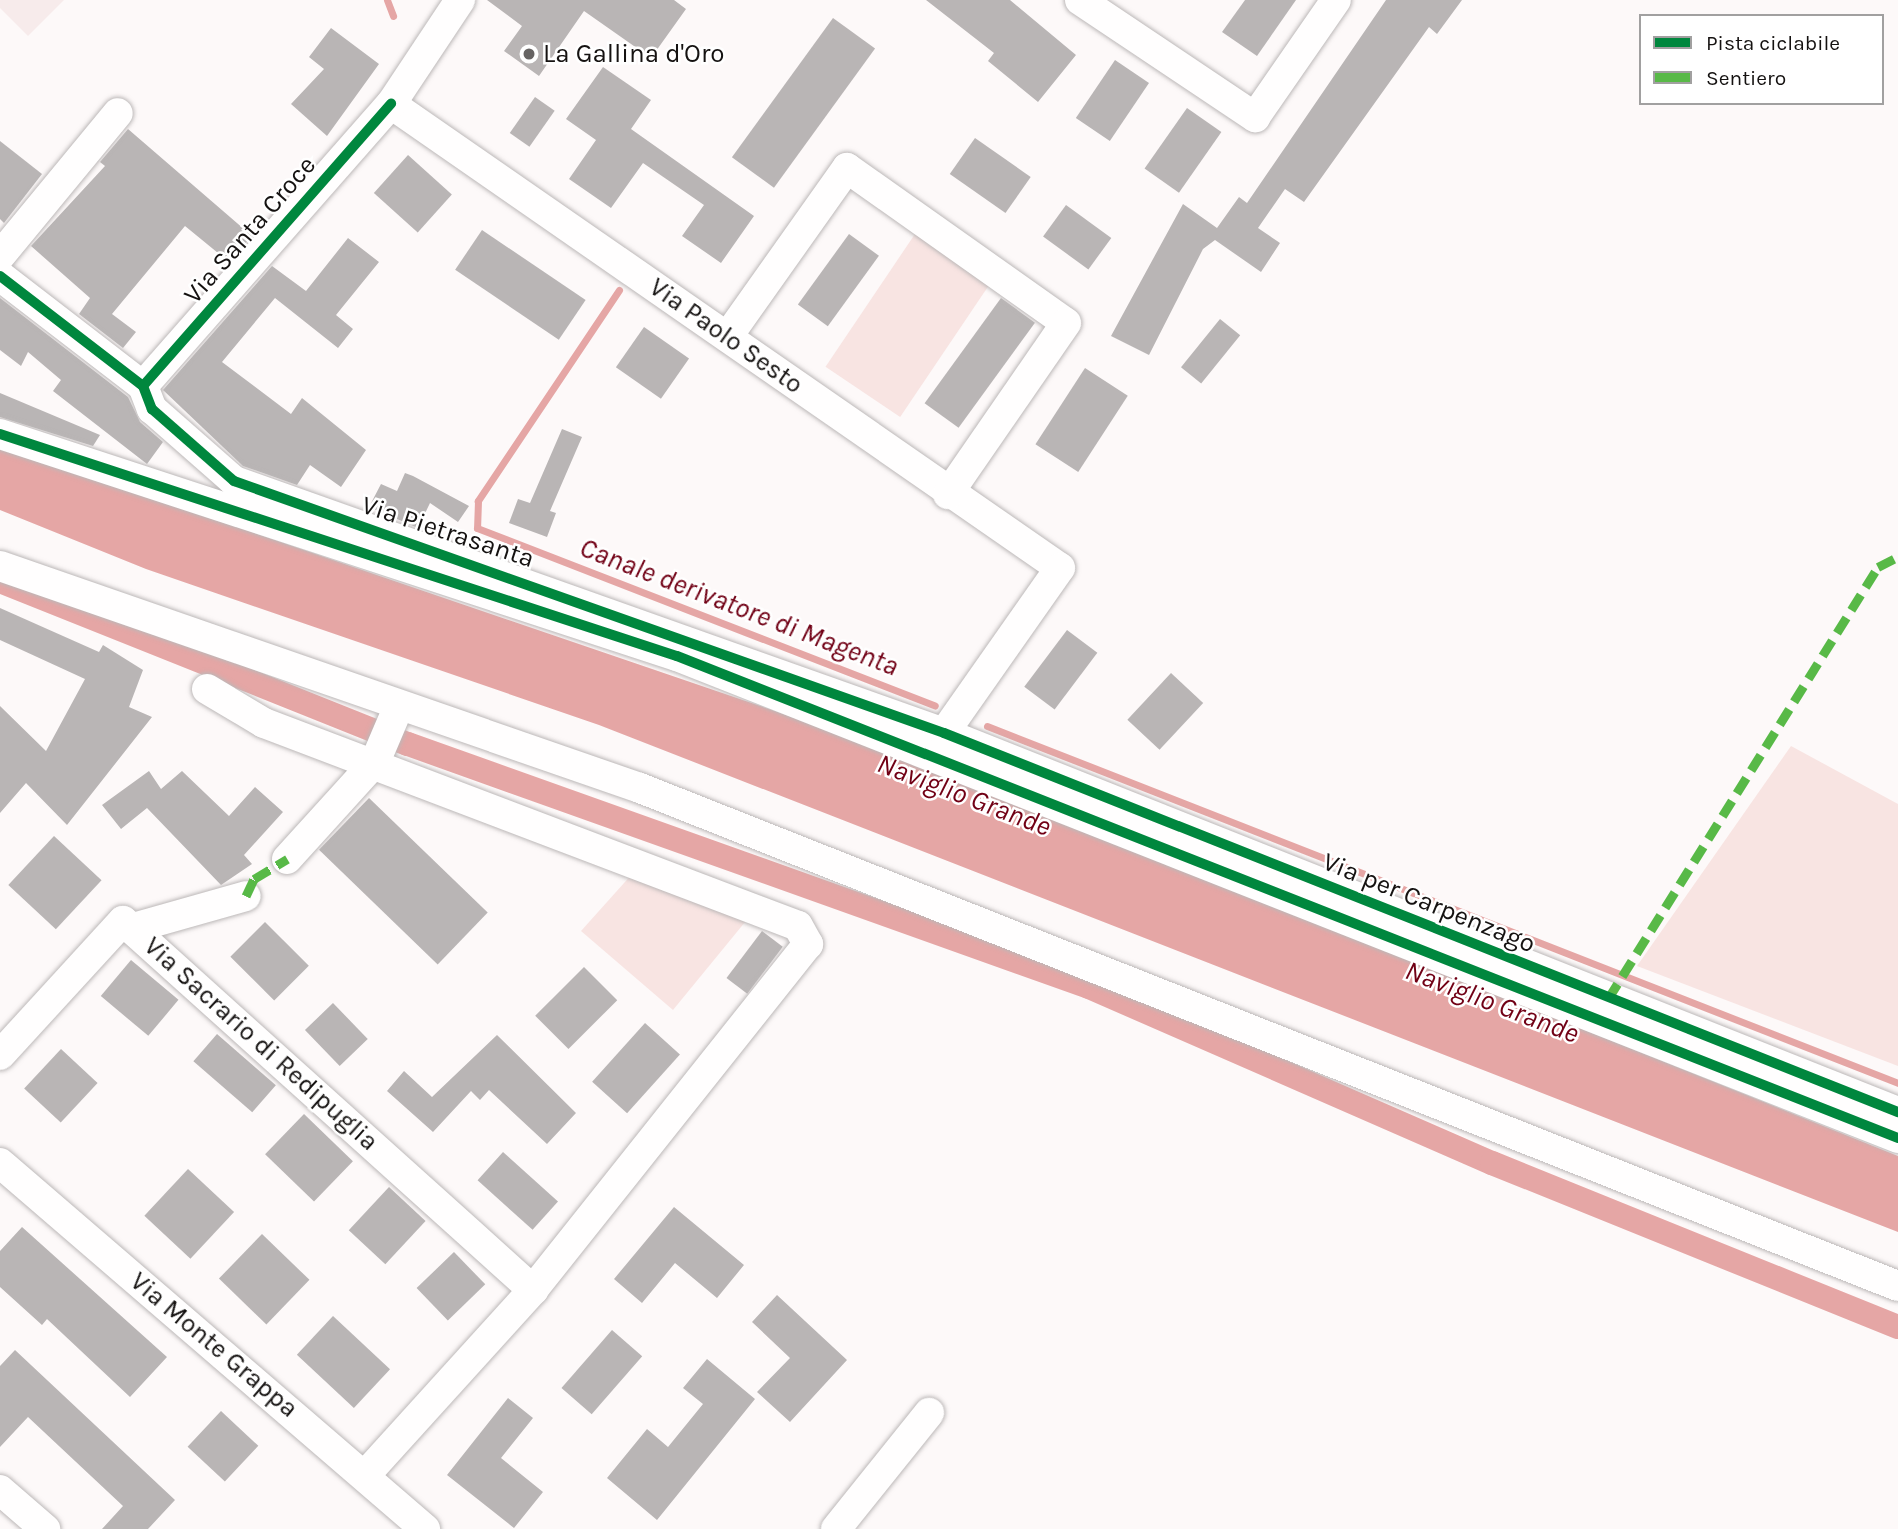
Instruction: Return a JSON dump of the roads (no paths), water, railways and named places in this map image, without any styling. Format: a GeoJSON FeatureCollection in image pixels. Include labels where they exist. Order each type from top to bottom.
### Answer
{"type":"FeatureCollection","features":[{"type":"Feature","properties":{"kind":"street","name":"Via Santa Croce"},"geometry":{"type":"LineString","coordinates":[[143,386],[391,104],[460,0]]}},
{"type":"Feature","properties":{"kind":"street"},"geometry":{"type":"LineString","coordinates":[[1080,0],[1255,117],[1336,0]]}},
{"type":"Feature","properties":{"kind":"street","name":"Via Paolo Sesto"},"geometry":{"type":"LineString","coordinates":[[391,104],[727,336],[948,494],[1060,568],[944,733]]}},
{"type":"Feature","properties":{"kind":"street"},"geometry":{"type":"LineString","coordinates":[[0,257],[118,113]]}},
{"type":"Feature","properties":{"kind":"street"},"geometry":{"type":"LineString","coordinates":[[727,336],[847,167],[1066,323],[948,494]]}},
{"type":"Feature","properties":{"kind":"street","name":"Via Pietrasanta"},"geometry":{"type":"LineString","coordinates":[[0,276],[143,386],[152,410],[234,481],[286,503],[551,589],[944,733]]}},
{"type":"Feature","properties":{"kind":"street"},"geometry":{"type":"LineString","coordinates":[[0,434],[677,656],[1898,1138]]}},
{"type":"Feature","properties":{"kind":"street"},"geometry":{"type":"LineString","coordinates":[[0,566],[398,708],[640,788],[1898,1286]]}},
{"type":"Feature","properties":{"kind":"street"},"geometry":{"type":"LineString","coordinates":[[207,689],[264,723],[375,762],[799,926],[808,944],[533,1290],[366,1474]]}},
{"type":"Feature","properties":{"kind":"street"},"geometry":{"type":"LineString","coordinates":[[287,859],[375,762],[398,708]]}},
{"type":"Feature","properties":{"kind":"street","name":"Via per Carpenzago"},"geometry":{"type":"LineString","coordinates":[[944,733],[1898,1112]]}},
{"type":"Feature","properties":{"kind":"street"},"geometry":{"type":"LineString","coordinates":[[133,928],[246,896]]}},
{"type":"Feature","properties":{"kind":"street","name":"Via Sacrario di Redipuglia"},"geometry":{"type":"LineString","coordinates":[[0,1055],[123,921],[533,1290]]}},
{"type":"Feature","properties":{"kind":"street","name":"Via Monte Grappa"},"geometry":{"type":"LineString","coordinates":[[0,1163],[366,1474],[425,1529]]}},
{"type":"Feature","properties":{"kind":"street"},"geometry":{"type":"LineString","coordinates":[[836,1529],[929,1413]]}},
{"type":"Feature","properties":{"kind":"street"},"geometry":{"type":"LineString","coordinates":[[0,1490],[44,1529]]}},
{"type":"Feature","properties":{"kind":"water","name":"Naviglio Grande"},"geometry":{"type":"Polygon","coordinates":[[[0,446],[880,747],[1898,1156],[1898,1232],[599,725],[146,569],[0,510],[0,446]]]}},
{"type":"Feature","properties":{"kind":"waterway","name":"Canale derivatore di Magenta"},"geometry":{"type":"LineString","coordinates":[[387,0],[393,16]]}},
{"type":"Feature","properties":{"kind":"waterway","name":"Canale derivatore di Magenta"},"geometry":{"type":"LineString","coordinates":[[619,290],[478,501],[477,528],[935,706]]}},
{"type":"Feature","properties":{"kind":"waterway"},"geometry":{"type":"LineString","coordinates":[[0,581],[408,744],[1089,987],[1492,1163],[1898,1327]]}},
{"type":"Feature","properties":{"kind":"waterway","name":"Canale derivatore di Magenta"},"geometry":{"type":"LineString","coordinates":[[987,726],[1898,1083]]}},
{"type":"Feature","properties":{"kind":"place","name":"La Gallina d'Oro"},"geometry":{"type":"Point","coordinates":[529,54]}}]}
